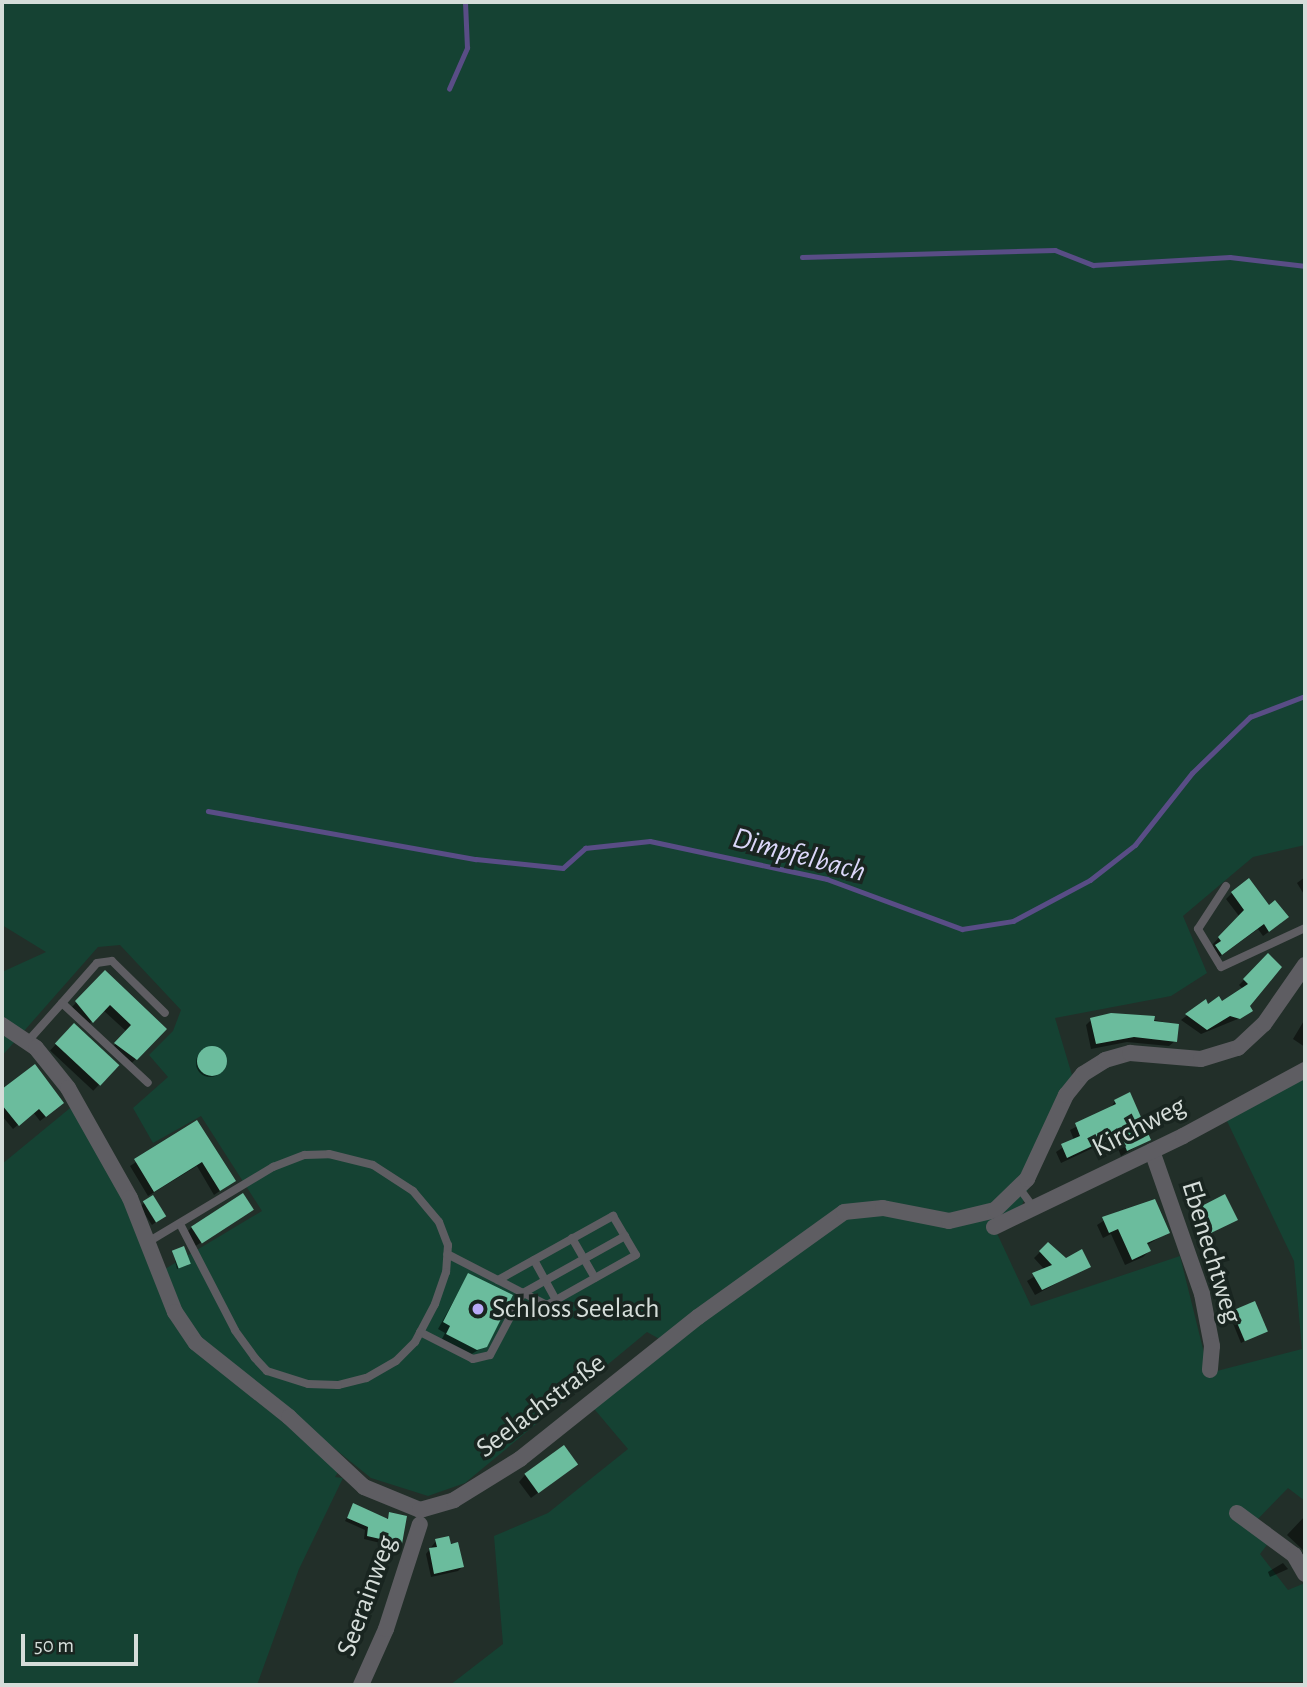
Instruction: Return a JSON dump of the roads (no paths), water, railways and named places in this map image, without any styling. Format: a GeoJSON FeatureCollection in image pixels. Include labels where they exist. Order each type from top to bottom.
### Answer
{"type":"FeatureCollection","features":[{"type":"Feature","properties":{"kind":"street","name":"Seelachstraße"},"geometry":{"type":"LineString","coordinates":[[2,1025],[28,1041],[68,1088],[130,1198],[175,1312],[196,1343],[289,1417],[364,1487],[420,1510],[454,1500],[520,1459],[698,1317],[844,1212],[883,1208],[961,1221],[995,1210],[1020,1189],[1066,1096],[1083,1074],[1105,1060],[1130,1053],[1201,1059],[1238,1048],[1264,1024],[1305,965]]}},
{"type":"Feature","properties":{"kind":"street","name":"Kirchweg"},"geometry":{"type":"LineString","coordinates":[[994,1227],[1152,1151],[1305,1070]]}},
{"type":"Feature","properties":{"kind":"street","name":"Ebenechtweg"},"geometry":{"type":"LineString","coordinates":[[1152,1151],[1202,1294],[1212,1346],[1210,1370]]}},
{"type":"Feature","properties":{"kind":"street"},"geometry":{"type":"LineString","coordinates":[[1237,1513],[1294,1555],[1305,1574]]}},
{"type":"Feature","properties":{"kind":"street","name":"Seerainweg"},"geometry":{"type":"LineString","coordinates":[[361,1685],[386,1629],[420,1524]]}},
{"type":"Feature","properties":{"kind":"lane"},"geometry":{"type":"LineString","coordinates":[[1226,886],[1198,929],[1222,967],[1305,928]]}},
{"type":"Feature","properties":{"kind":"lane"},"geometry":{"type":"LineString","coordinates":[[28,1041],[97,963],[112,961],[165,1013]]}},
{"type":"Feature","properties":{"kind":"lane"},"geometry":{"type":"LineString","coordinates":[[62,1003],[148,1083]]}},
{"type":"Feature","properties":{"kind":"lane"},"geometry":{"type":"LineString","coordinates":[[148,1242],[181,1226],[273,1167],[305,1155],[329,1154],[373,1165],[413,1191],[439,1222],[447,1254],[435,1304],[420,1332],[396,1361],[366,1378],[338,1385],[287,1380],[267,1371],[235,1331],[181,1226]]}},
{"type":"Feature","properties":{"kind":"lane"},"geometry":{"type":"LineString","coordinates":[[1020,1189],[1033,1207]]}},
{"type":"Feature","properties":{"kind":"lane"},"geometry":{"type":"LineString","coordinates":[[447,1254],[547,1305],[636,1255],[613,1216],[498,1280]]}},
{"type":"Feature","properties":{"kind":"lane"},"geometry":{"type":"LineString","coordinates":[[420,1332],[473,1359],[490,1355],[523,1293],[625,1236]]}},
{"type":"Feature","properties":{"kind":"lane"},"geometry":{"type":"LineString","coordinates":[[572,1238],[595,1278]]}},
{"type":"Feature","properties":{"kind":"lane"},"geometry":{"type":"LineString","coordinates":[[534,1260],[556,1300]]}},
{"type":"Feature","properties":{"kind":"waterway"},"geometry":{"type":"LineString","coordinates":[[449,89],[467,48],[465,2]]}},
{"type":"Feature","properties":{"kind":"waterway"},"geometry":{"type":"LineString","coordinates":[[802,257],[1055,250],[1093,265],[1230,257],[1305,266]]}},
{"type":"Feature","properties":{"kind":"waterway","name":"Dimpfelbach"},"geometry":{"type":"LineString","coordinates":[[208,811],[476,859],[563,868],[585,848],[650,841],[827,879],[962,929],[1013,921],[1090,880],[1135,845],[1192,773],[1250,717],[1305,696]]}},
{"type":"Feature","properties":{"kind":"place","name":"Schloss Seelach"},"geometry":{"type":"Point","coordinates":[478,1309]}}]}
